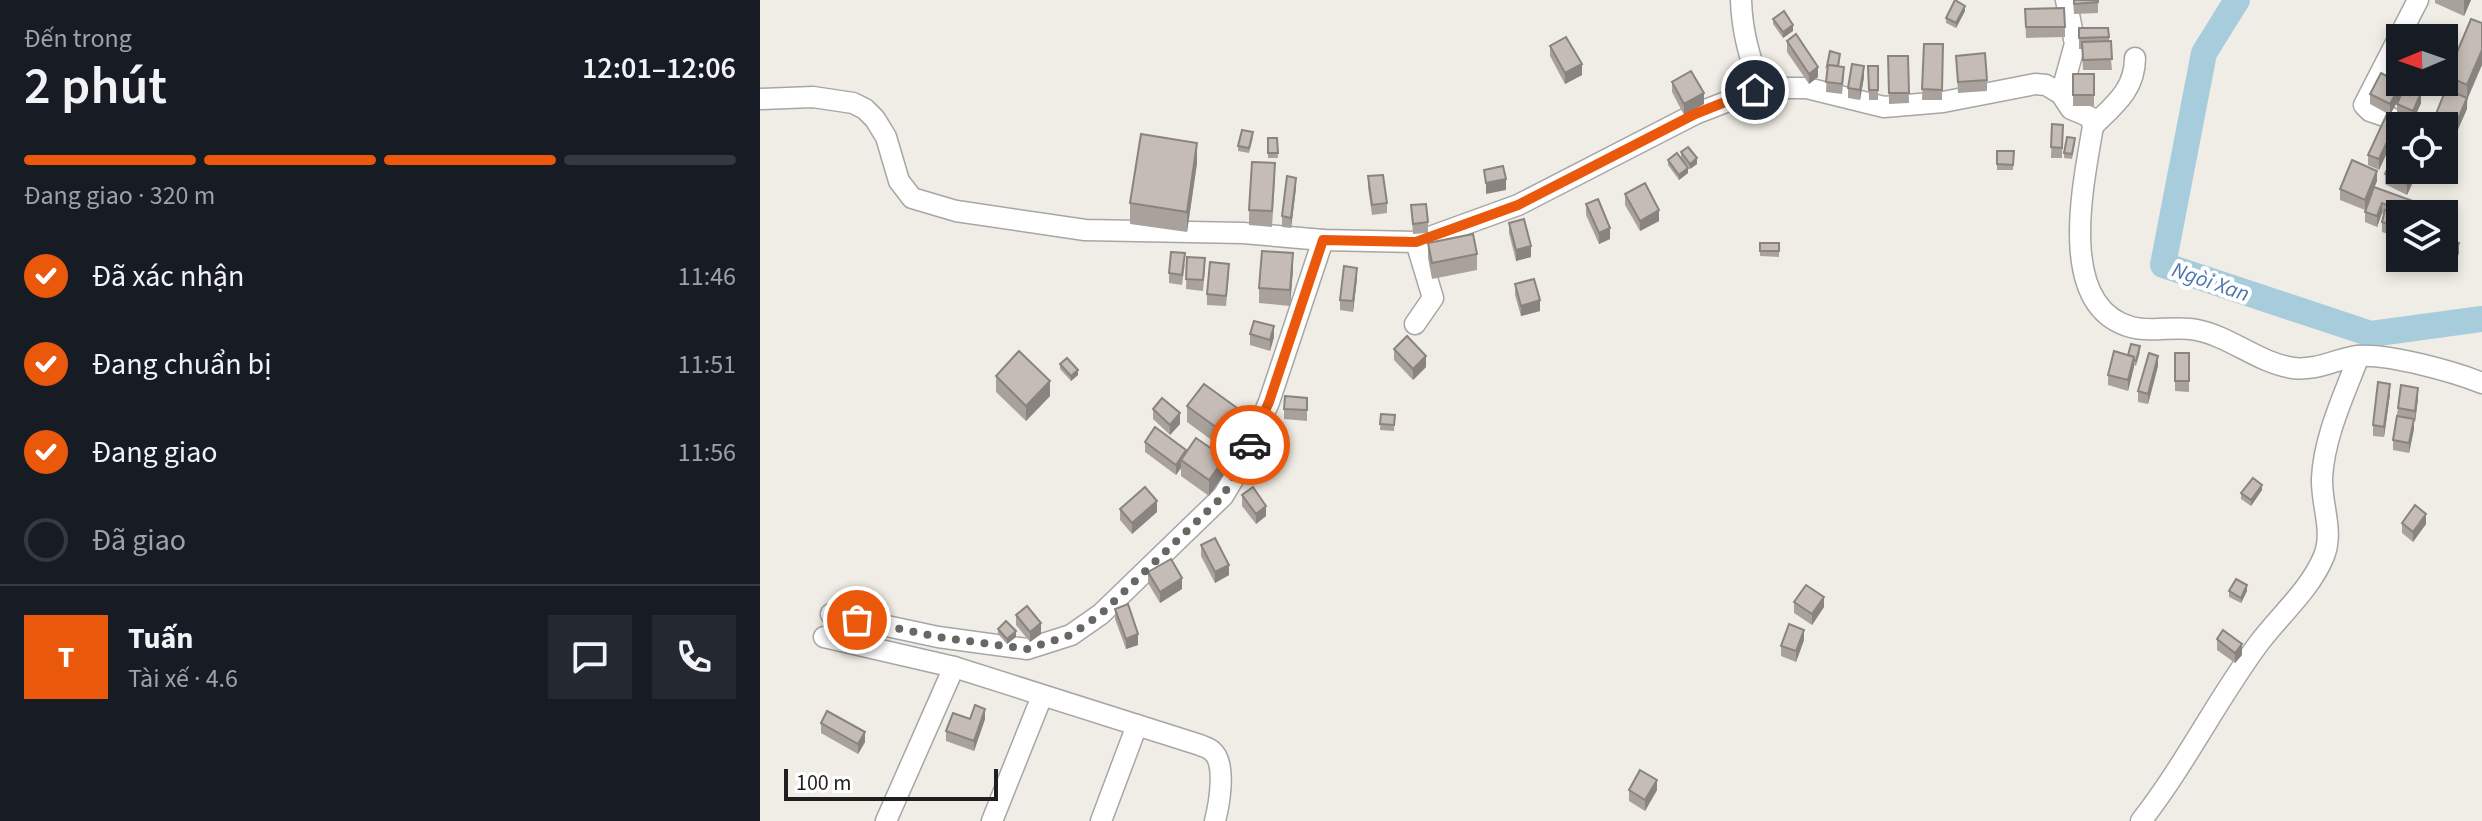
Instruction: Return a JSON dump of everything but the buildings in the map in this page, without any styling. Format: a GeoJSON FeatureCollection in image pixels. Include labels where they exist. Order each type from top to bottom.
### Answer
{"type":"FeatureCollection","features":[{"type":"Feature","properties":{"kind":"street"},"geometry":{"type":"LineString","coordinates":[[1741,0],[1742,28],[1750,61],[1762,88]]}},
{"type":"Feature","properties":{"kind":"street"},"geometry":{"type":"LineString","coordinates":[[2061,94],[2075,44],[2066,0]]}},
{"type":"Feature","properties":{"kind":"street"},"geometry":{"type":"LineString","coordinates":[[2386,117],[2366,109],[2364,105],[2418,0]]}},
{"type":"Feature","properties":{"kind":"street"},"geometry":{"type":"LineString","coordinates":[[2093,126],[2127,92],[2135,75],[2135,58]]}},
{"type":"Feature","properties":{"kind":"street"},"geometry":{"type":"LineString","coordinates":[[760,99],[813,97],[853,103],[865,109],[886,137],[899,181],[912,198],[933,205],[1085,230],[1243,233],[1323,240],[1416,242],[1518,205],[1695,114],[1762,88],[1807,88],[1884,107],[1943,102],[2035,84],[2046,85],[2061,94],[2071,109],[2090,117],[2093,126],[2082,183],[2082,248],[2089,291],[2109,317],[2143,329],[2194,329],[2212,334],[2291,368],[2316,367],[2359,356],[2435,367],[2482,383]]}},
{"type":"Feature","properties":{"kind":"street"},"geometry":{"type":"LineString","coordinates":[[831,614],[938,637],[1027,649],[1071,635],[1101,614],[1223,496],[1234,478],[1269,402],[1323,240]]}},
{"type":"Feature","properties":{"kind":"street"},"geometry":{"type":"LineString","coordinates":[[1415,324],[1433,298],[1416,242]]}},
{"type":"Feature","properties":{"kind":"street"},"geometry":{"type":"LineString","coordinates":[[2141,821],[2167,787],[2257,646],[2294,604],[2324,557],[2329,536],[2322,478],[2328,446],[2359,356]]}},
{"type":"Feature","properties":{"kind":"street"},"geometry":{"type":"LineString","coordinates":[[824,637],[954,667],[1213,751],[1220,766],[1221,801],[1215,821]]}},
{"type":"Feature","properties":{"kind":"street"},"geometry":{"type":"LineString","coordinates":[[886,821],[954,667]]}},
{"type":"Feature","properties":{"kind":"street"},"geometry":{"type":"LineString","coordinates":[[992,821],[1042,696]]}},
{"type":"Feature","properties":{"kind":"street"},"geometry":{"type":"LineString","coordinates":[[1101,821],[1137,725]]}},
{"type":"Feature","properties":{"kind":"waterway","name":"Ngòi Xan"},"geometry":{"type":"LineString","coordinates":[[2237,0],[2204,53],[2163,265],[2371,334],[2482,319]]}},
{"type":"Feature","properties":{"kind":"way so far"},"geometry":{"type":"LineString","coordinates":[[857,620],[938,637],[1027,649],[1071,635],[1101,614],[1223,496],[1250,445]]}},
{"type":"Feature","properties":{"kind":"route"},"geometry":{"type":"LineString","coordinates":[[1250,445],[1269,402],[1323,240],[1416,242],[1518,205],[1695,114],[1755,90]]}}]}
